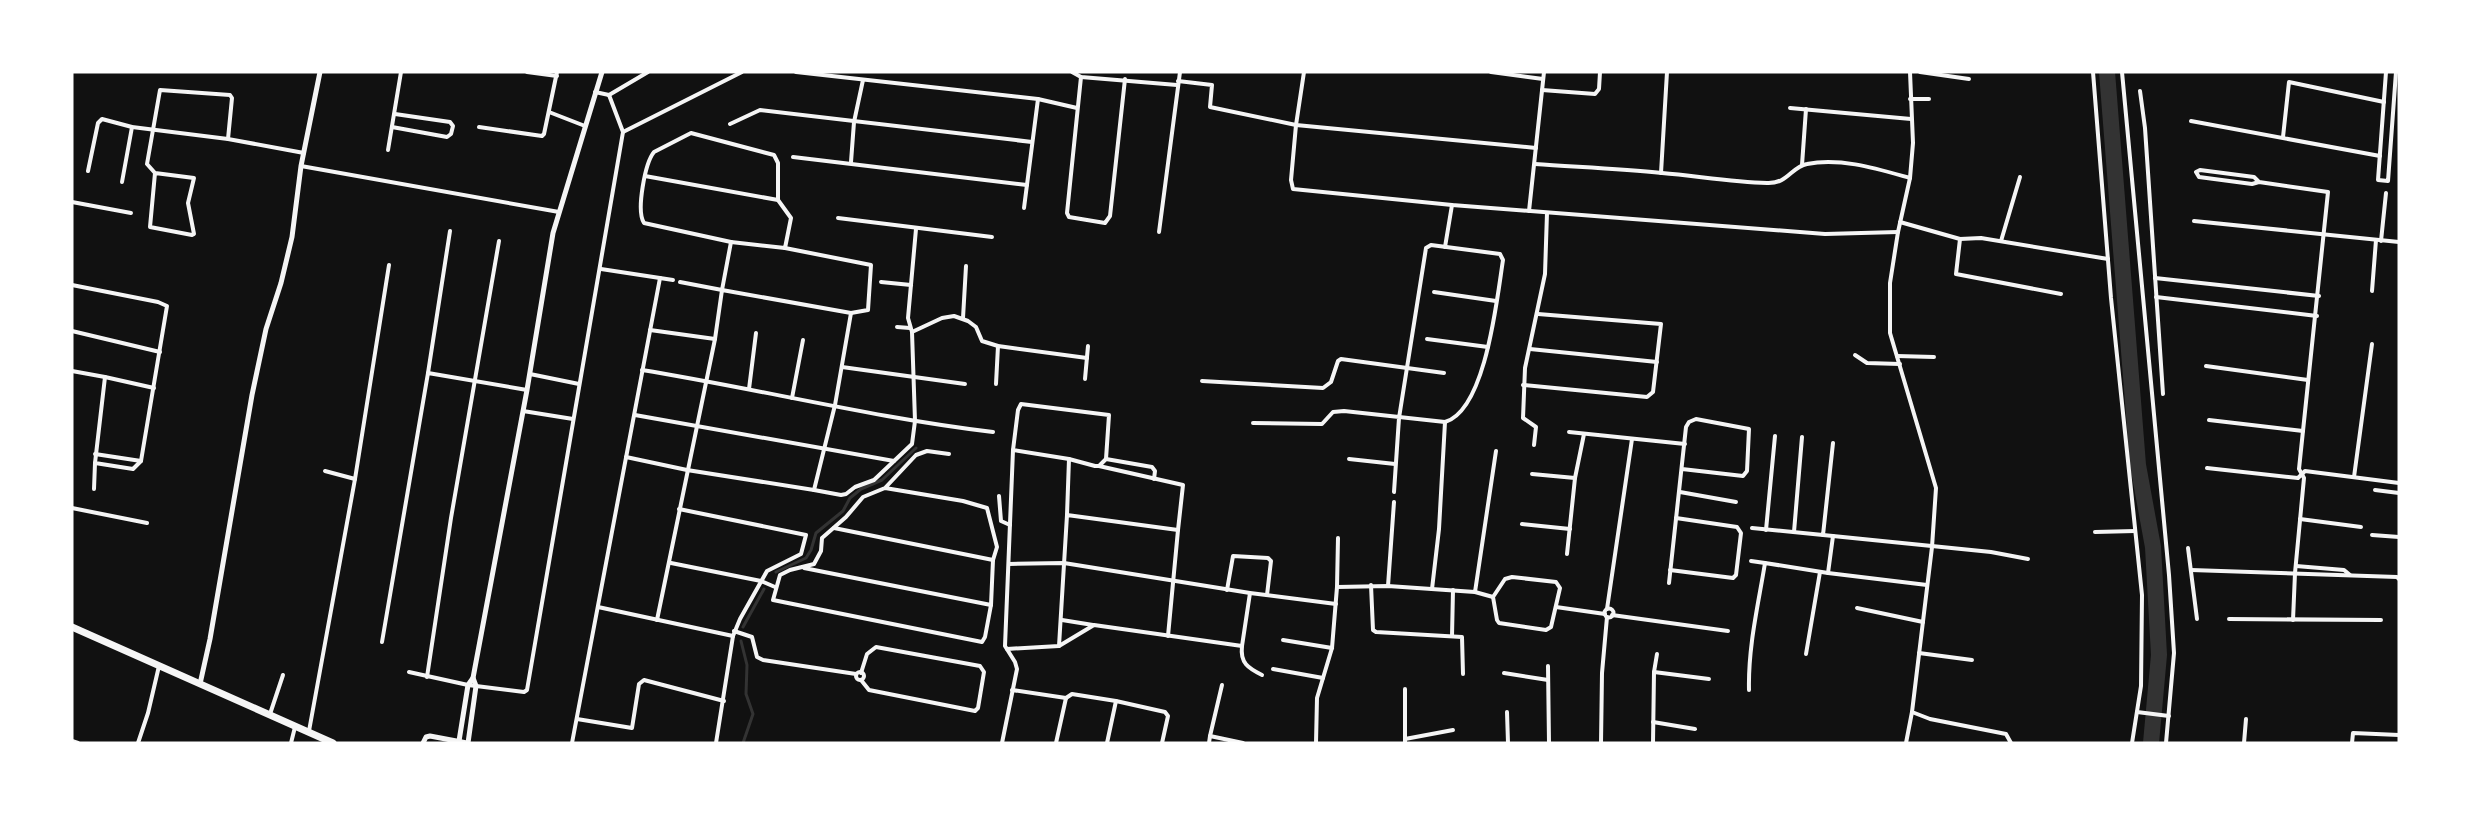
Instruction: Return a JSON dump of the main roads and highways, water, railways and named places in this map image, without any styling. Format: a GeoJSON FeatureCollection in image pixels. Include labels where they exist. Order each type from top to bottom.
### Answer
{"type":"FeatureCollection","features":[{"type":"Feature","properties":{"kind":"main road"},"geometry":{"type":"LineString","coordinates":[[72,627],[333,743]]}},
{"type":"Feature","properties":{"kind":"waterway"},"geometry":{"type":"LineString","coordinates":[[2107,72],[2138,465],[2153,547],[2159,655],[2151,743]]}},
{"type":"Feature","properties":{"kind":"waterway"},"geometry":{"type":"LineString","coordinates":[[776,572],[806,558],[816,533],[843,511],[850,498],[861,489],[882,480],[916,448]]}},
{"type":"Feature","properties":{"kind":"waterway"},"geometry":{"type":"LineString","coordinates":[[743,627],[764,589]]}},
{"type":"Feature","properties":{"kind":"waterway"},"geometry":{"type":"LineString","coordinates":[[741,641],[747,665],[746,694],[753,714],[743,743]]}}]}
